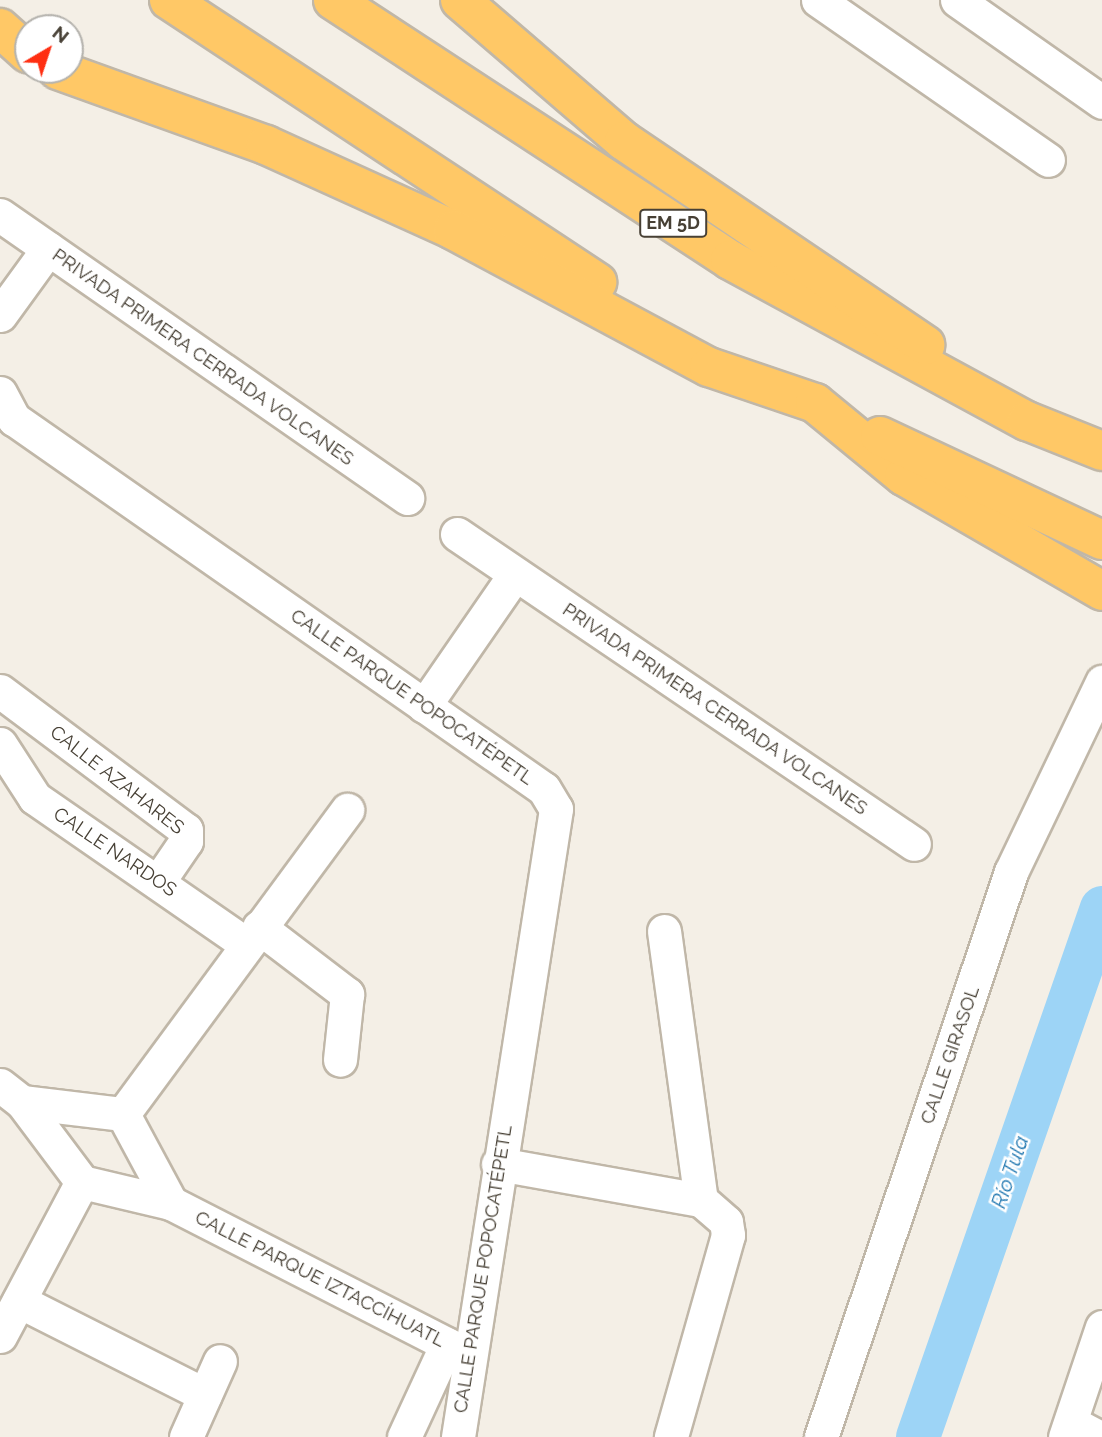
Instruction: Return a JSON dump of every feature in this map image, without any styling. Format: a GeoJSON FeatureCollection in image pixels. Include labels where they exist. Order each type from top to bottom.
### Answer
{"type":"FeatureCollection","features":[{"type":"Feature","properties":{"kind":"highway"},"geometry":{"type":"LineString","coordinates":[[169,0],[492,217],[815,403],[1102,540]]}},
{"type":"Feature","properties":{"kind":"highway","name":"EM 5D"},"geometry":{"type":"LineString","coordinates":[[332,0],[730,260],[1027,421],[1102,451]]}},
{"type":"Feature","properties":{"kind":"highway"},"geometry":{"type":"LineString","coordinates":[[460,0],[624,141],[1027,421]]}},
{"type":"Feature","properties":{"kind":"highway"},"geometry":{"type":"LineString","coordinates":[[0,28],[14,40]]}},
{"type":"Feature","properties":{"kind":"highway"},"geometry":{"type":"LineString","coordinates":[[84,79],[266,145],[453,230],[709,367],[815,403],[904,476],[1102,591]]}},
{"type":"Feature","properties":{"kind":"street"},"geometry":{"type":"LineString","coordinates":[[818,0],[1048,160]]}},
{"type":"Feature","properties":{"kind":"street"},"geometry":{"type":"LineString","coordinates":[[975,5],[1102,102]]}},
{"type":"Feature","properties":{"kind":"street","name":"PRIVADA PRIMERA CERRADA VOLCANES"},"geometry":{"type":"LineString","coordinates":[[0,215],[407,498]]}},
{"type":"Feature","properties":{"kind":"street"},"geometry":{"type":"LineString","coordinates":[[0,315],[48,249]]}},
{"type":"Feature","properties":{"kind":"street","name":"CALLE PARQUE POPOCATÉPETL"},"geometry":{"type":"LineString","coordinates":[[5,411],[544,789],[556,809],[498,1164],[457,1349],[458,1437]]}},
{"type":"Feature","properties":{"kind":"street","name":"PRIVADA PRIMERA CERRADA VOLCANES"},"geometry":{"type":"LineString","coordinates":[[457,534],[914,844]]}},
{"type":"Feature","properties":{"kind":"street"},"geometry":{"type":"LineString","coordinates":[[424,706],[515,574]]}},
{"type":"Feature","properties":{"kind":"street","name":"CALLE GIRASOL"},"geometry":{"type":"LineString","coordinates":[[821,1437],[1011,872],[1102,682]]}},
{"type":"Feature","properties":{"kind":"street","name":"CALLE AZAHARES"},"geometry":{"type":"LineString","coordinates":[[0,691],[186,830],[187,841],[158,882]]}},
{"type":"Feature","properties":{"kind":"street"},"geometry":{"type":"LineString","coordinates":[[16,775],[51,730]]}},
{"type":"Feature","properties":{"kind":"street","name":"CALLE NARDOS"},"geometry":{"type":"LineString","coordinates":[[0,744],[16,775],[35,798],[158,882],[253,936],[346,994],[340,1060]]}},
{"type":"Feature","properties":{"kind":"street"},"geometry":{"type":"LineString","coordinates":[[11,1093],[89,1110],[123,1114],[347,810]]}},
{"type":"Feature","properties":{"kind":"street"},"geometry":{"type":"LineString","coordinates":[[664,931],[701,1200]]}},
{"type":"Feature","properties":{"kind":"street"},"geometry":{"type":"LineString","coordinates":[[0,1336],[82,1182],[11,1093]]}},
{"type":"Feature","properties":{"kind":"street"},"geometry":{"type":"LineString","coordinates":[[58,1149],[89,1110]]}},
{"type":"Feature","properties":{"kind":"street","name":"CALLE PARQUE IZTACCÍHUATL"},"geometry":{"type":"LineString","coordinates":[[123,1114],[171,1203]]}},
{"type":"Feature","properties":{"kind":"street"},"geometry":{"type":"LineString","coordinates":[[498,1164],[701,1200],[726,1222],[728,1235],[671,1437]]}},
{"type":"Feature","properties":{"kind":"street","name":"CALLE PARQUE IZTACCÍHUATL"},"geometry":{"type":"LineString","coordinates":[[82,1182],[171,1203],[457,1349]]}},
{"type":"Feature","properties":{"kind":"street"},"geometry":{"type":"LineString","coordinates":[[19,1301],[205,1395]]}},
{"type":"Feature","properties":{"kind":"street"},"geometry":{"type":"LineString","coordinates":[[1078,1432],[1102,1327]]}},
{"type":"Feature","properties":{"kind":"street"},"geometry":{"type":"LineString","coordinates":[[404,1437],[457,1349]]}},
{"type":"Feature","properties":{"kind":"street"},"geometry":{"type":"LineString","coordinates":[[186,1437],[220,1362]]}},
{"type":"Feature","properties":{"kind":"waterway","name":"Río Tula"},"geometry":{"type":"LineString","coordinates":[[918,1437],[1102,908]]}}]}
